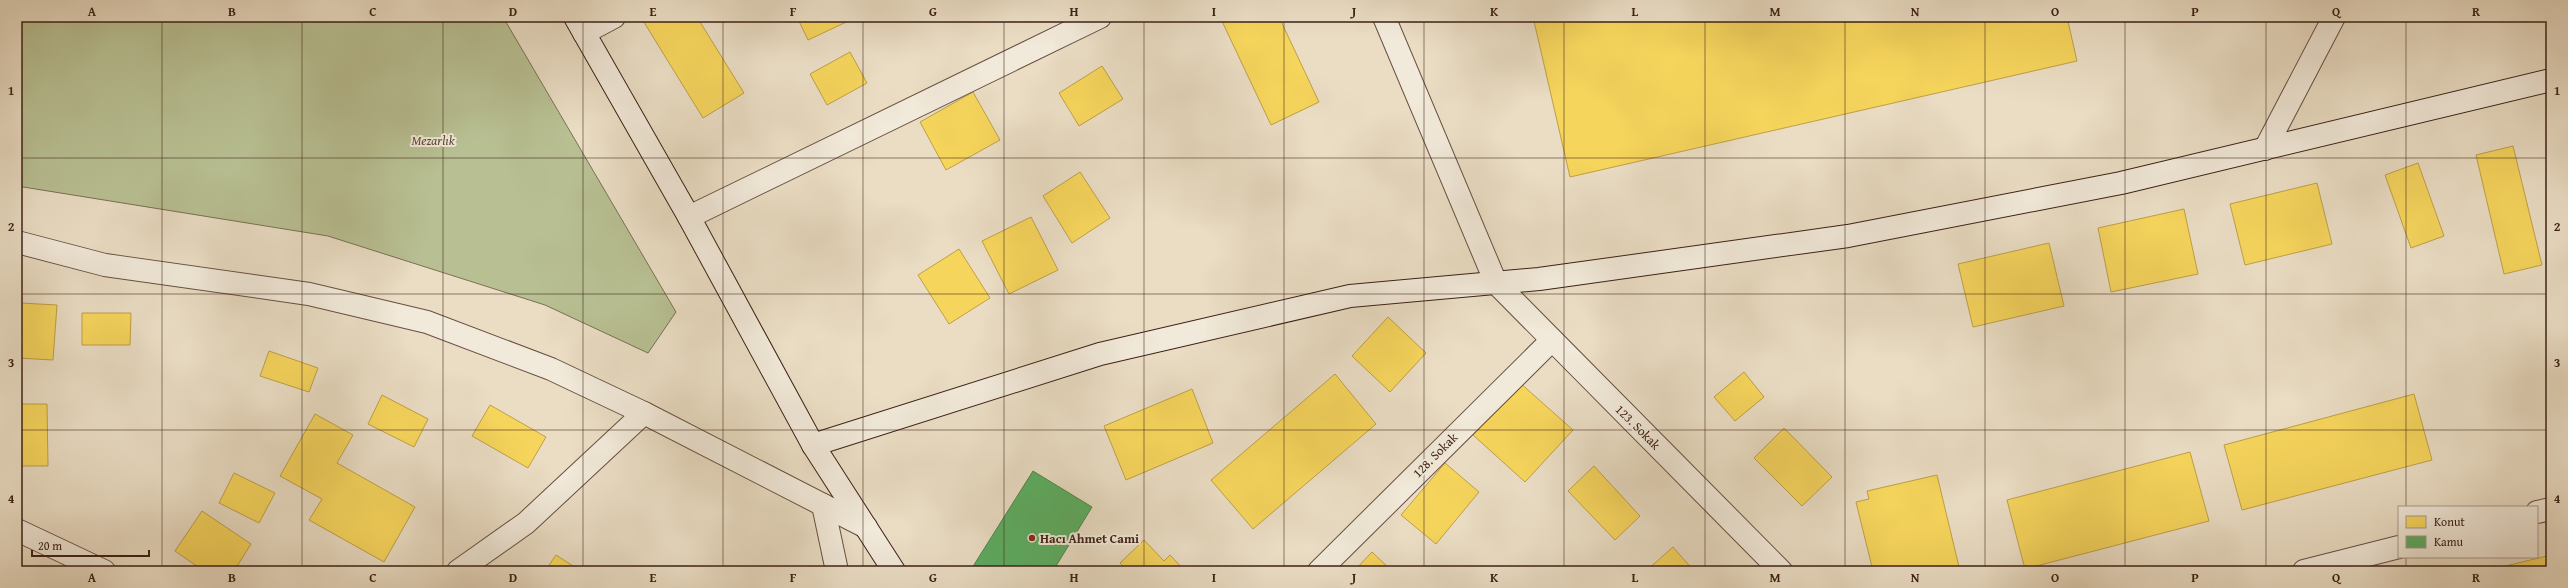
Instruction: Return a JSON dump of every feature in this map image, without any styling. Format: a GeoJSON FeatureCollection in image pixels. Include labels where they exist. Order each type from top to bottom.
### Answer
{"type":"FeatureCollection","features":[{"type":"Feature","properties":{"kind":"street"},"geometry":{"type":"LineString","coordinates":[[614,17],[580,25],[690,217],[814,445],[894,571]]}},
{"type":"Feature","properties":{"kind":"street"},"geometry":{"type":"LineString","coordinates":[[690,217],[1100,17]]}},
{"type":"Feature","properties":{"kind":"street"},"geometry":{"type":"LineString","coordinates":[[1384,17],[1496,283]]}},
{"type":"Feature","properties":{"kind":"street"},"geometry":{"type":"LineString","coordinates":[[2265,149],[2334,17]]}},
{"type":"Feature","properties":{"kind":"street"},"geometry":{"type":"LineString","coordinates":[[814,445],[1100,354],[1350,296],[1496,283],[1848,236],[2121,184],[2551,80]]}},
{"type":"Feature","properties":{"kind":"street"},"geometry":{"type":"LineString","coordinates":[[17,242],[105,265],[309,294],[427,322],[551,369],[644,413],[866,527]]}},
{"type":"Feature","properties":{"kind":"street","name":"123. Sokak"},"geometry":{"type":"LineString","coordinates":[[1496,283],[1781,571]]}},
{"type":"Feature","properties":{"kind":"street","name":"128. Sokak"},"geometry":{"type":"LineString","coordinates":[[1319,571],[1552,340]]}},
{"type":"Feature","properties":{"kind":"street"},"geometry":{"type":"LineString","coordinates":[[458,571],[526,523],[644,413]]}},
{"type":"Feature","properties":{"kind":"street"},"geometry":{"type":"LineString","coordinates":[[822,505],[836,571]]}},
{"type":"Feature","properties":{"kind":"street"},"geometry":{"type":"LineString","coordinates":[[2538,512],[2551,509]]}},
{"type":"Feature","properties":{"kind":"street"},"geometry":{"type":"LineString","coordinates":[[17,530],[104,571]]}},
{"type":"Feature","properties":{"kind":"street"},"geometry":{"type":"LineString","coordinates":[[2304,571],[2346,566],[2398,547]]}},
{"type":"Feature","properties":{"kind":"green space","name":"Mezarlık"},"geometry":{"type":"Polygon","coordinates":[[[17,17],[503,17],[676,312],[648,353],[545,305],[328,236],[17,186],[17,17]]]}},
{"type":"Feature","properties":{"kind":"building: Konut"},"geometry":{"type":"Polygon","coordinates":[[[645,17],[697,17],[744,93],[703,118],[642,19],[645,17]]]}},
{"type":"Feature","properties":{"kind":"building: Konut"},"geometry":{"type":"Polygon","coordinates":[[[797,17],[857,17],[808,40],[797,17]]]}},
{"type":"Feature","properties":{"kind":"building: Konut"},"geometry":{"type":"Polygon","coordinates":[[[1220,17],[1279,17],[1319,102],[1271,125],[1220,17]]]}},
{"type":"Feature","properties":{"kind":"building: Konut"},"geometry":{"type":"Polygon","coordinates":[[[1533,17],[2067,17],[2077,61],[1570,177],[1533,17]]]}},
{"type":"Feature","properties":{"kind":"building: Konut"},"geometry":{"type":"Polygon","coordinates":[[[850,52],[867,83],[827,105],[810,74],[850,52]]]}},
{"type":"Feature","properties":{"kind":"building: Konut"},"geometry":{"type":"Polygon","coordinates":[[[1102,66],[1123,99],[1079,126],[1059,93],[1102,66]]]}},
{"type":"Feature","properties":{"kind":"building: Konut"},"geometry":{"type":"Polygon","coordinates":[[[973,92],[1000,140],[946,170],[920,122],[973,92]]]}},
{"type":"Feature","properties":{"kind":"building: Konut"},"geometry":{"type":"Polygon","coordinates":[[[2513,146],[2542,265],[2504,274],[2476,155],[2513,146]]]}},
{"type":"Feature","properties":{"kind":"building: Konut"},"geometry":{"type":"Polygon","coordinates":[[[2418,163],[2444,236],[2411,248],[2385,175],[2418,163]]]}},
{"type":"Feature","properties":{"kind":"building: Konut"},"geometry":{"type":"Polygon","coordinates":[[[1080,172],[1110,218],[1072,243],[1043,196],[1080,172]]]}},
{"type":"Feature","properties":{"kind":"building: Konut"},"geometry":{"type":"Polygon","coordinates":[[[2317,183],[2332,244],[2245,265],[2230,204],[2317,183]]]}},
{"type":"Feature","properties":{"kind":"building: Konut"},"geometry":{"type":"Polygon","coordinates":[[[2184,209],[2198,274],[2111,292],[2098,228],[2184,209]]]}},
{"type":"Feature","properties":{"kind":"building: Konut"},"geometry":{"type":"Polygon","coordinates":[[[1031,217],[1058,270],[1009,294],[982,241],[1031,217]]]}},
{"type":"Feature","properties":{"kind":"building: Konut"},"geometry":{"type":"Polygon","coordinates":[[[2049,243],[2064,306],[1973,327],[1958,264],[2049,243]]]}},
{"type":"Feature","properties":{"kind":"building: Konut"},"geometry":{"type":"Polygon","coordinates":[[[959,249],[990,298],[949,324],[918,275],[959,249]]]}},
{"type":"Feature","properties":{"kind":"building: Konut"},"geometry":{"type":"Polygon","coordinates":[[[21,303],[57,305],[53,360],[18,358],[21,303]]]}},
{"type":"Feature","properties":{"kind":"building: Konut"},"geometry":{"type":"Polygon","coordinates":[[[82,313],[131,313],[130,345],[82,345],[82,313]]]}},
{"type":"Feature","properties":{"kind":"building: Konut"},"geometry":{"type":"Polygon","coordinates":[[[1388,317],[1426,353],[1390,392],[1352,356],[1388,317]]]}},
{"type":"Feature","properties":{"kind":"building: Konut"},"geometry":{"type":"Polygon","coordinates":[[[269,351],[318,368],[309,392],[260,376],[269,351]]]}},
{"type":"Feature","properties":{"kind":"building: Konut"},"geometry":{"type":"Polygon","coordinates":[[[1744,372],[1764,397],[1735,421],[1714,397],[1744,372]]]}},
{"type":"Feature","properties":{"kind":"building: Konut"},"geometry":{"type":"Polygon","coordinates":[[[1335,374],[1376,424],[1253,529],[1211,480],[1335,374]]]}},
{"type":"Feature","properties":{"kind":"building: Konut"},"geometry":{"type":"Polygon","coordinates":[[[1519,382],[1573,430],[1525,482],[1473,435],[1519,382]]]}},
{"type":"Feature","properties":{"kind":"building: Konut"},"geometry":{"type":"Polygon","coordinates":[[[1192,389],[1213,443],[1126,480],[1104,426],[1192,389]]]}},
{"type":"Feature","properties":{"kind":"building: Konut"},"geometry":{"type":"Polygon","coordinates":[[[2414,394],[2432,460],[2242,510],[2224,445],[2414,394]]]}},
{"type":"Feature","properties":{"kind":"building: Konut"},"geometry":{"type":"Polygon","coordinates":[[[382,395],[428,419],[414,447],[368,424],[382,395]]]}},
{"type":"Feature","properties":{"kind":"building: Konut"},"geometry":{"type":"Polygon","coordinates":[[[17,404],[47,404],[48,466],[17,466],[17,404]]]}},
{"type":"Feature","properties":{"kind":"building: Konut"},"geometry":{"type":"Polygon","coordinates":[[[490,405],[546,437],[528,468],[472,436],[490,405]]]}},
{"type":"Feature","properties":{"kind":"building: Konut"},"geometry":{"type":"Polygon","coordinates":[[[315,414],[353,435],[337,463],[415,507],[384,562],[309,520],[322,499],[280,476],[315,414]]]}},
{"type":"Feature","properties":{"kind":"building: Konut"},"geometry":{"type":"Polygon","coordinates":[[[1784,428],[1832,477],[1802,506],[1754,458],[1784,428]]]}},
{"type":"Feature","properties":{"kind":"building: Konut"},"geometry":{"type":"Polygon","coordinates":[[[2190,452],[2209,521],[2025,569],[2007,500],[2190,452]]]}},
{"type":"Feature","properties":{"kind":"building: Konut"},"geometry":{"type":"Polygon","coordinates":[[[1445,463],[1479,492],[1436,544],[1401,515],[1445,463]]]}},
{"type":"Feature","properties":{"kind":"building: Konut"},"geometry":{"type":"Polygon","coordinates":[[[1594,466],[1640,516],[1615,540],[1568,491],[1594,466]]]}},
{"type":"Feature","properties":{"kind":"building: Konut"},"geometry":{"type":"Polygon","coordinates":[[[234,473],[275,493],[259,523],[219,503],[234,473]]]}},
{"type":"Feature","properties":{"kind":"building: Konut"},"geometry":{"type":"Polygon","coordinates":[[[1937,475],[1960,571],[1873,571],[1856,502],[1869,499],[1867,491],[1937,475]]]}},
{"type":"Feature","properties":{"kind":"building: Konut"},"geometry":{"type":"Polygon","coordinates":[[[202,511],[251,544],[234,571],[204,571],[175,551],[202,511]]]}},
{"type":"Feature","properties":{"kind":"building: Konut"},"geometry":{"type":"Polygon","coordinates":[[[1144,540],[1164,561],[1170,555],[1185,571],[1128,571],[1120,563],[1144,540]]]}},
{"type":"Feature","properties":{"kind":"building: Konut"},"geometry":{"type":"Polygon","coordinates":[[[1673,547],[1694,571],[1646,571],[1673,547]]]}},
{"type":"Feature","properties":{"kind":"building: Konut"},"geometry":{"type":"Polygon","coordinates":[[[1372,552],[1392,571],[1354,571],[1372,552]]]}},
{"type":"Feature","properties":{"kind":"building: Konut"},"geometry":{"type":"Polygon","coordinates":[[[556,555],[581,571],[545,571],[556,555]]]}},
{"type":"Feature","properties":{"kind":"building: Konut"},"geometry":{"type":"Polygon","coordinates":[[[2551,555],[2551,571],[2485,571],[2551,555]]]}},
{"type":"Feature","properties":{"kind":"building: Kamu","name":"Hacı Ahmet Cami"},"geometry":{"type":"Polygon","coordinates":[[[1033,471],[1092,507],[1053,571],[977,571],[972,568],[1033,471]]]}},
{"type":"Feature","properties":{"kind":"place","name":"Hacı Ahmet Cami"},"geometry":{"type":"Point","coordinates":[1032,538]}}]}
